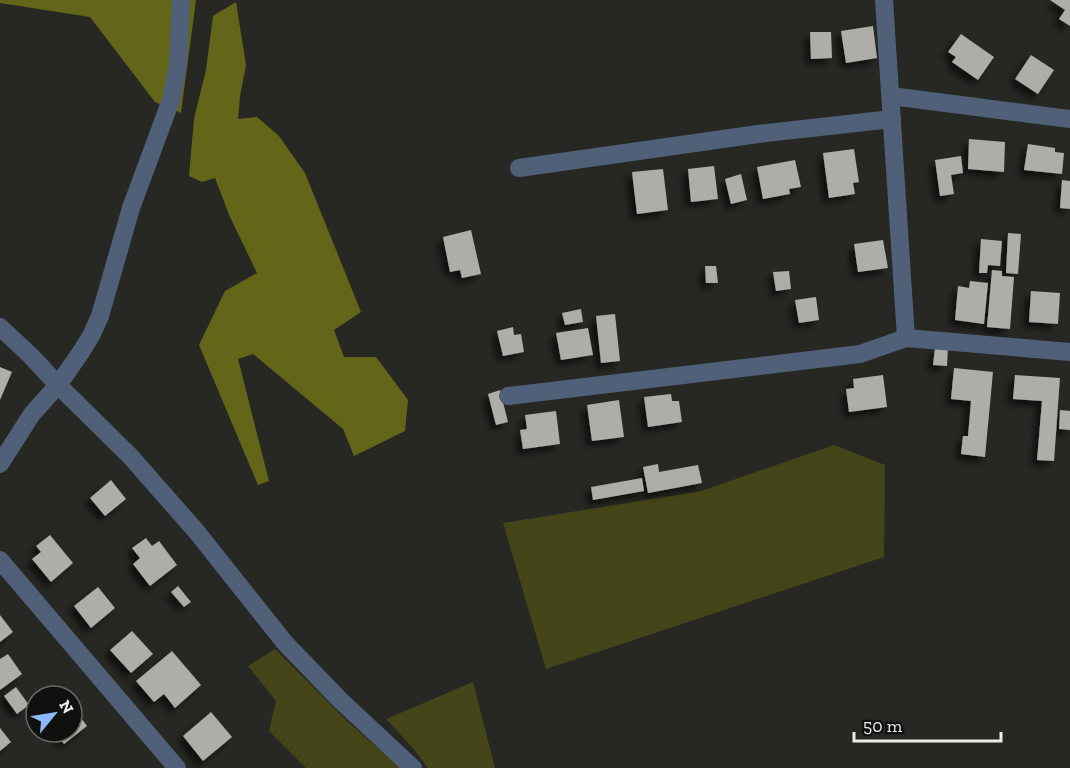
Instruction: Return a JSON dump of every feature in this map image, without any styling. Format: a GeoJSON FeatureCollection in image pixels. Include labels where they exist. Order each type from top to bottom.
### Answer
{"type":"FeatureCollection","features":[{"type":"Feature","properties":{"kind":"street"},"geometry":{"type":"LineString","coordinates":[[0,464],[32,414],[58,385],[91,336],[100,316],[131,208],[171,100],[178,64],[181,0]]}},
{"type":"Feature","properties":{"kind":"street"},"geometry":{"type":"LineString","coordinates":[[884,0],[906,338]]}},
{"type":"Feature","properties":{"kind":"street"},"geometry":{"type":"LineString","coordinates":[[891,96],[1070,119]]}},
{"type":"Feature","properties":{"kind":"street"},"geometry":{"type":"LineString","coordinates":[[519,168],[758,134],[892,120]]}},
{"type":"Feature","properties":{"kind":"street"},"geometry":{"type":"LineString","coordinates":[[0,327],[130,456],[196,531],[285,643],[340,700],[413,768]]}},
{"type":"Feature","properties":{"kind":"street"},"geometry":{"type":"LineString","coordinates":[[508,396],[860,354],[906,338],[1070,352]]}},
{"type":"Feature","properties":{"kind":"street"},"geometry":{"type":"LineString","coordinates":[[0,560],[177,768]]}},
{"type":"Feature","properties":{"kind":"green space"},"geometry":{"type":"Polygon","coordinates":[[[834,445],[885,465],[884,557],[546,669],[503,523],[701,491],[834,445]]]}},
{"type":"Feature","properties":{"kind":"green space"},"geometry":{"type":"Polygon","coordinates":[[[275,649],[347,721],[401,768],[306,768],[269,731],[276,701],[248,666],[275,649]]]}},
{"type":"Feature","properties":{"kind":"green space"},"geometry":{"type":"Polygon","coordinates":[[[473,682],[495,768],[428,768],[386,719],[473,682]]]}},
{"type":"Feature","properties":{"kind":"shaded area"},"geometry":{"type":"Polygon","coordinates":[[[0,0],[196,0],[181,113],[155,102],[90,17],[0,3],[0,0]]]}},
{"type":"Feature","properties":{"kind":"shaded area"},"geometry":{"type":"Polygon","coordinates":[[[236,2],[246,65],[238,119],[257,117],[279,136],[305,173],[361,312],[334,330],[344,357],[376,357],[408,400],[405,431],[354,456],[343,429],[253,354],[238,359],[269,481],[258,485],[199,345],[225,291],[257,273],[230,217],[215,178],[202,182],[189,176],[194,119],[206,70],[213,16],[236,2]]]}},
{"type":"Feature","properties":{"kind":"building"},"geometry":{"type":"Polygon","coordinates":[[[1050,0],[1070,0],[1070,26],[1059,19],[1065,10],[1050,0]]]}},
{"type":"Feature","properties":{"kind":"building"},"geometry":{"type":"Polygon","coordinates":[[[873,26],[877,58],[846,63],[841,31],[873,26]]]}},
{"type":"Feature","properties":{"kind":"building"},"geometry":{"type":"Polygon","coordinates":[[[810,32],[831,32],[832,58],[811,59],[810,32]]]}},
{"type":"Feature","properties":{"kind":"building"},"geometry":{"type":"Polygon","coordinates":[[[961,34],[994,57],[978,80],[952,62],[956,57],[948,52],[961,34]]]}},
{"type":"Feature","properties":{"kind":"building"},"geometry":{"type":"Polygon","coordinates":[[[1031,55],[1054,70],[1038,94],[1015,79],[1031,55]]]}},
{"type":"Feature","properties":{"kind":"building"},"geometry":{"type":"Polygon","coordinates":[[[969,139],[1005,142],[1004,172],[968,169],[969,139]]]}},
{"type":"Feature","properties":{"kind":"building"},"geometry":{"type":"Polygon","coordinates":[[[1028,144],[1055,148],[1055,152],[1064,153],[1062,174],[1024,170],[1028,144]]]}},
{"type":"Feature","properties":{"kind":"building"},"geometry":{"type":"Polygon","coordinates":[[[854,149],[859,182],[853,183],[855,194],[829,198],[823,153],[854,149]]]}},
{"type":"Feature","properties":{"kind":"building"},"geometry":{"type":"Polygon","coordinates":[[[961,156],[963,173],[951,175],[954,194],[940,196],[935,160],[961,156]]]}},
{"type":"Feature","properties":{"kind":"building"},"geometry":{"type":"Polygon","coordinates":[[[795,160],[801,187],[789,189],[790,194],[763,199],[757,167],[795,160]]]}},
{"type":"Feature","properties":{"kind":"building"},"geometry":{"type":"Polygon","coordinates":[[[714,166],[718,199],[691,202],[688,169],[714,166]]]}},
{"type":"Feature","properties":{"kind":"building"},"geometry":{"type":"Polygon","coordinates":[[[663,169],[668,210],[637,214],[632,172],[663,169]]]}},
{"type":"Feature","properties":{"kind":"building"},"geometry":{"type":"Polygon","coordinates":[[[741,174],[747,200],[731,204],[725,179],[741,174]]]}},
{"type":"Feature","properties":{"kind":"building"},"geometry":{"type":"Polygon","coordinates":[[[1062,180],[1070,181],[1070,209],[1060,208],[1062,180]]]}},
{"type":"Feature","properties":{"kind":"building"},"geometry":{"type":"Polygon","coordinates":[[[471,230],[481,274],[462,278],[460,270],[450,272],[443,237],[471,230]]]}},
{"type":"Feature","properties":{"kind":"building"},"geometry":{"type":"Polygon","coordinates":[[[1008,233],[1021,234],[1018,274],[1006,273],[1008,233]]]}},
{"type":"Feature","properties":{"kind":"building"},"geometry":{"type":"Polygon","coordinates":[[[981,239],[1002,241],[1000,266],[988,265],[987,273],[979,273],[981,239]]]}},
{"type":"Feature","properties":{"kind":"building"},"geometry":{"type":"Polygon","coordinates":[[[883,240],[888,268],[858,272],[854,244],[883,240]]]}},
{"type":"Feature","properties":{"kind":"building"},"geometry":{"type":"Polygon","coordinates":[[[705,266],[716,266],[718,283],[706,283],[705,266]]]}},
{"type":"Feature","properties":{"kind":"building"},"geometry":{"type":"Polygon","coordinates":[[[992,270],[1002,271],[1002,276],[1014,277],[1010,329],[987,327],[992,270]]]}},
{"type":"Feature","properties":{"kind":"building"},"geometry":{"type":"Polygon","coordinates":[[[789,271],[791,289],[776,291],[773,272],[789,271]]]}},
{"type":"Feature","properties":{"kind":"building"},"geometry":{"type":"Polygon","coordinates":[[[970,281],[988,283],[984,324],[955,320],[958,286],[969,288],[970,281]]]}},
{"type":"Feature","properties":{"kind":"building"},"geometry":{"type":"Polygon","coordinates":[[[1031,291],[1060,293],[1058,324],[1029,322],[1031,291]]]}},
{"type":"Feature","properties":{"kind":"building"},"geometry":{"type":"Polygon","coordinates":[[[816,297],[819,320],[799,323],[795,300],[816,297]]]}},
{"type":"Feature","properties":{"kind":"building"},"geometry":{"type":"Polygon","coordinates":[[[581,309],[583,322],[565,325],[562,313],[581,309]]]}},
{"type":"Feature","properties":{"kind":"building"},"geometry":{"type":"Polygon","coordinates":[[[615,314],[620,361],[601,363],[596,316],[615,314]]]}},
{"type":"Feature","properties":{"kind":"building"},"geometry":{"type":"Polygon","coordinates":[[[513,327],[514,335],[521,334],[524,352],[503,356],[497,331],[513,327]]]}},
{"type":"Feature","properties":{"kind":"building"},"geometry":{"type":"Polygon","coordinates":[[[588,328],[593,355],[561,360],[556,333],[588,328]]]}},
{"type":"Feature","properties":{"kind":"building"},"geometry":{"type":"Polygon","coordinates":[[[935,348],[948,349],[947,366],[933,365],[935,348]]]}},
{"type":"Feature","properties":{"kind":"building"},"geometry":{"type":"Polygon","coordinates":[[[0,367],[12,372],[0,400],[0,367]]]}},
{"type":"Feature","properties":{"kind":"building"},"geometry":{"type":"Polygon","coordinates":[[[954,368],[993,372],[985,457],[961,454],[963,436],[968,436],[971,401],[951,399],[954,368]]]}},
{"type":"Feature","properties":{"kind":"building"},"geometry":{"type":"Polygon","coordinates":[[[883,375],[887,407],[849,412],[846,389],[854,388],[853,379],[883,375]]]}},
{"type":"Feature","properties":{"kind":"building"},"geometry":{"type":"Polygon","coordinates":[[[1015,375],[1060,378],[1054,461],[1037,460],[1042,401],[1013,399],[1015,375]]]}},
{"type":"Feature","properties":{"kind":"building"},"geometry":{"type":"Polygon","coordinates":[[[500,390],[508,422],[496,425],[488,394],[500,390]]]}},
{"type":"Feature","properties":{"kind":"building"},"geometry":{"type":"Polygon","coordinates":[[[671,394],[672,401],[679,401],[682,422],[648,427],[644,397],[671,394]]]}},
{"type":"Feature","properties":{"kind":"building"},"geometry":{"type":"Polygon","coordinates":[[[619,400],[624,437],[592,441],[587,405],[619,400]]]}},
{"type":"Feature","properties":{"kind":"building"},"geometry":{"type":"Polygon","coordinates":[[[1060,410],[1070,411],[1070,430],[1059,429],[1060,410]]]}},
{"type":"Feature","properties":{"kind":"building"},"geometry":{"type":"Polygon","coordinates":[[[556,411],[560,444],[523,449],[520,430],[527,429],[525,415],[556,411]]]}},
{"type":"Feature","properties":{"kind":"building"},"geometry":{"type":"Polygon","coordinates":[[[658,464],[659,472],[698,465],[702,483],[648,493],[643,467],[658,464]]]}},
{"type":"Feature","properties":{"kind":"building"},"geometry":{"type":"Polygon","coordinates":[[[642,478],[644,491],[593,500],[591,487],[642,478]]]}},
{"type":"Feature","properties":{"kind":"building"},"geometry":{"type":"Polygon","coordinates":[[[111,480],[126,499],[105,516],[90,498],[111,480]]]}},
{"type":"Feature","properties":{"kind":"building"},"geometry":{"type":"Polygon","coordinates":[[[50,535],[73,563],[51,582],[32,559],[41,552],[36,546],[50,535]]]}},
{"type":"Feature","properties":{"kind":"building"},"geometry":{"type":"Polygon","coordinates":[[[146,538],[152,546],[159,541],[177,565],[150,586],[133,564],[140,558],[132,548],[146,538]]]}},
{"type":"Feature","properties":{"kind":"building"},"geometry":{"type":"Polygon","coordinates":[[[178,586],[191,602],[184,607],[171,592],[178,586]]]}},
{"type":"Feature","properties":{"kind":"building"},"geometry":{"type":"Polygon","coordinates":[[[98,587],[115,608],[91,628],[74,606],[98,587]]]}},
{"type":"Feature","properties":{"kind":"building"},"geometry":{"type":"Polygon","coordinates":[[[0,615],[13,632],[0,642],[0,615]]]}},
{"type":"Feature","properties":{"kind":"building"},"geometry":{"type":"Polygon","coordinates":[[[132,631],[153,654],[131,673],[110,650],[132,631]]]}},
{"type":"Feature","properties":{"kind":"building"},"geometry":{"type":"Polygon","coordinates":[[[172,651],[201,685],[175,708],[164,694],[154,702],[136,681],[172,651]]]}},
{"type":"Feature","properties":{"kind":"building"},"geometry":{"type":"Polygon","coordinates":[[[8,654],[22,674],[0,690],[0,659],[8,654]]]}},
{"type":"Feature","properties":{"kind":"building"},"geometry":{"type":"Polygon","coordinates":[[[16,687],[24,698],[24,709],[17,714],[4,696],[16,687]]]}},
{"type":"Feature","properties":{"kind":"building"},"geometry":{"type":"Polygon","coordinates":[[[211,712],[232,737],[203,761],[183,736],[211,712]]]}},
{"type":"Feature","properties":{"kind":"building"},"geometry":{"type":"Polygon","coordinates":[[[0,728],[11,742],[0,751],[0,728]]]}}]}
